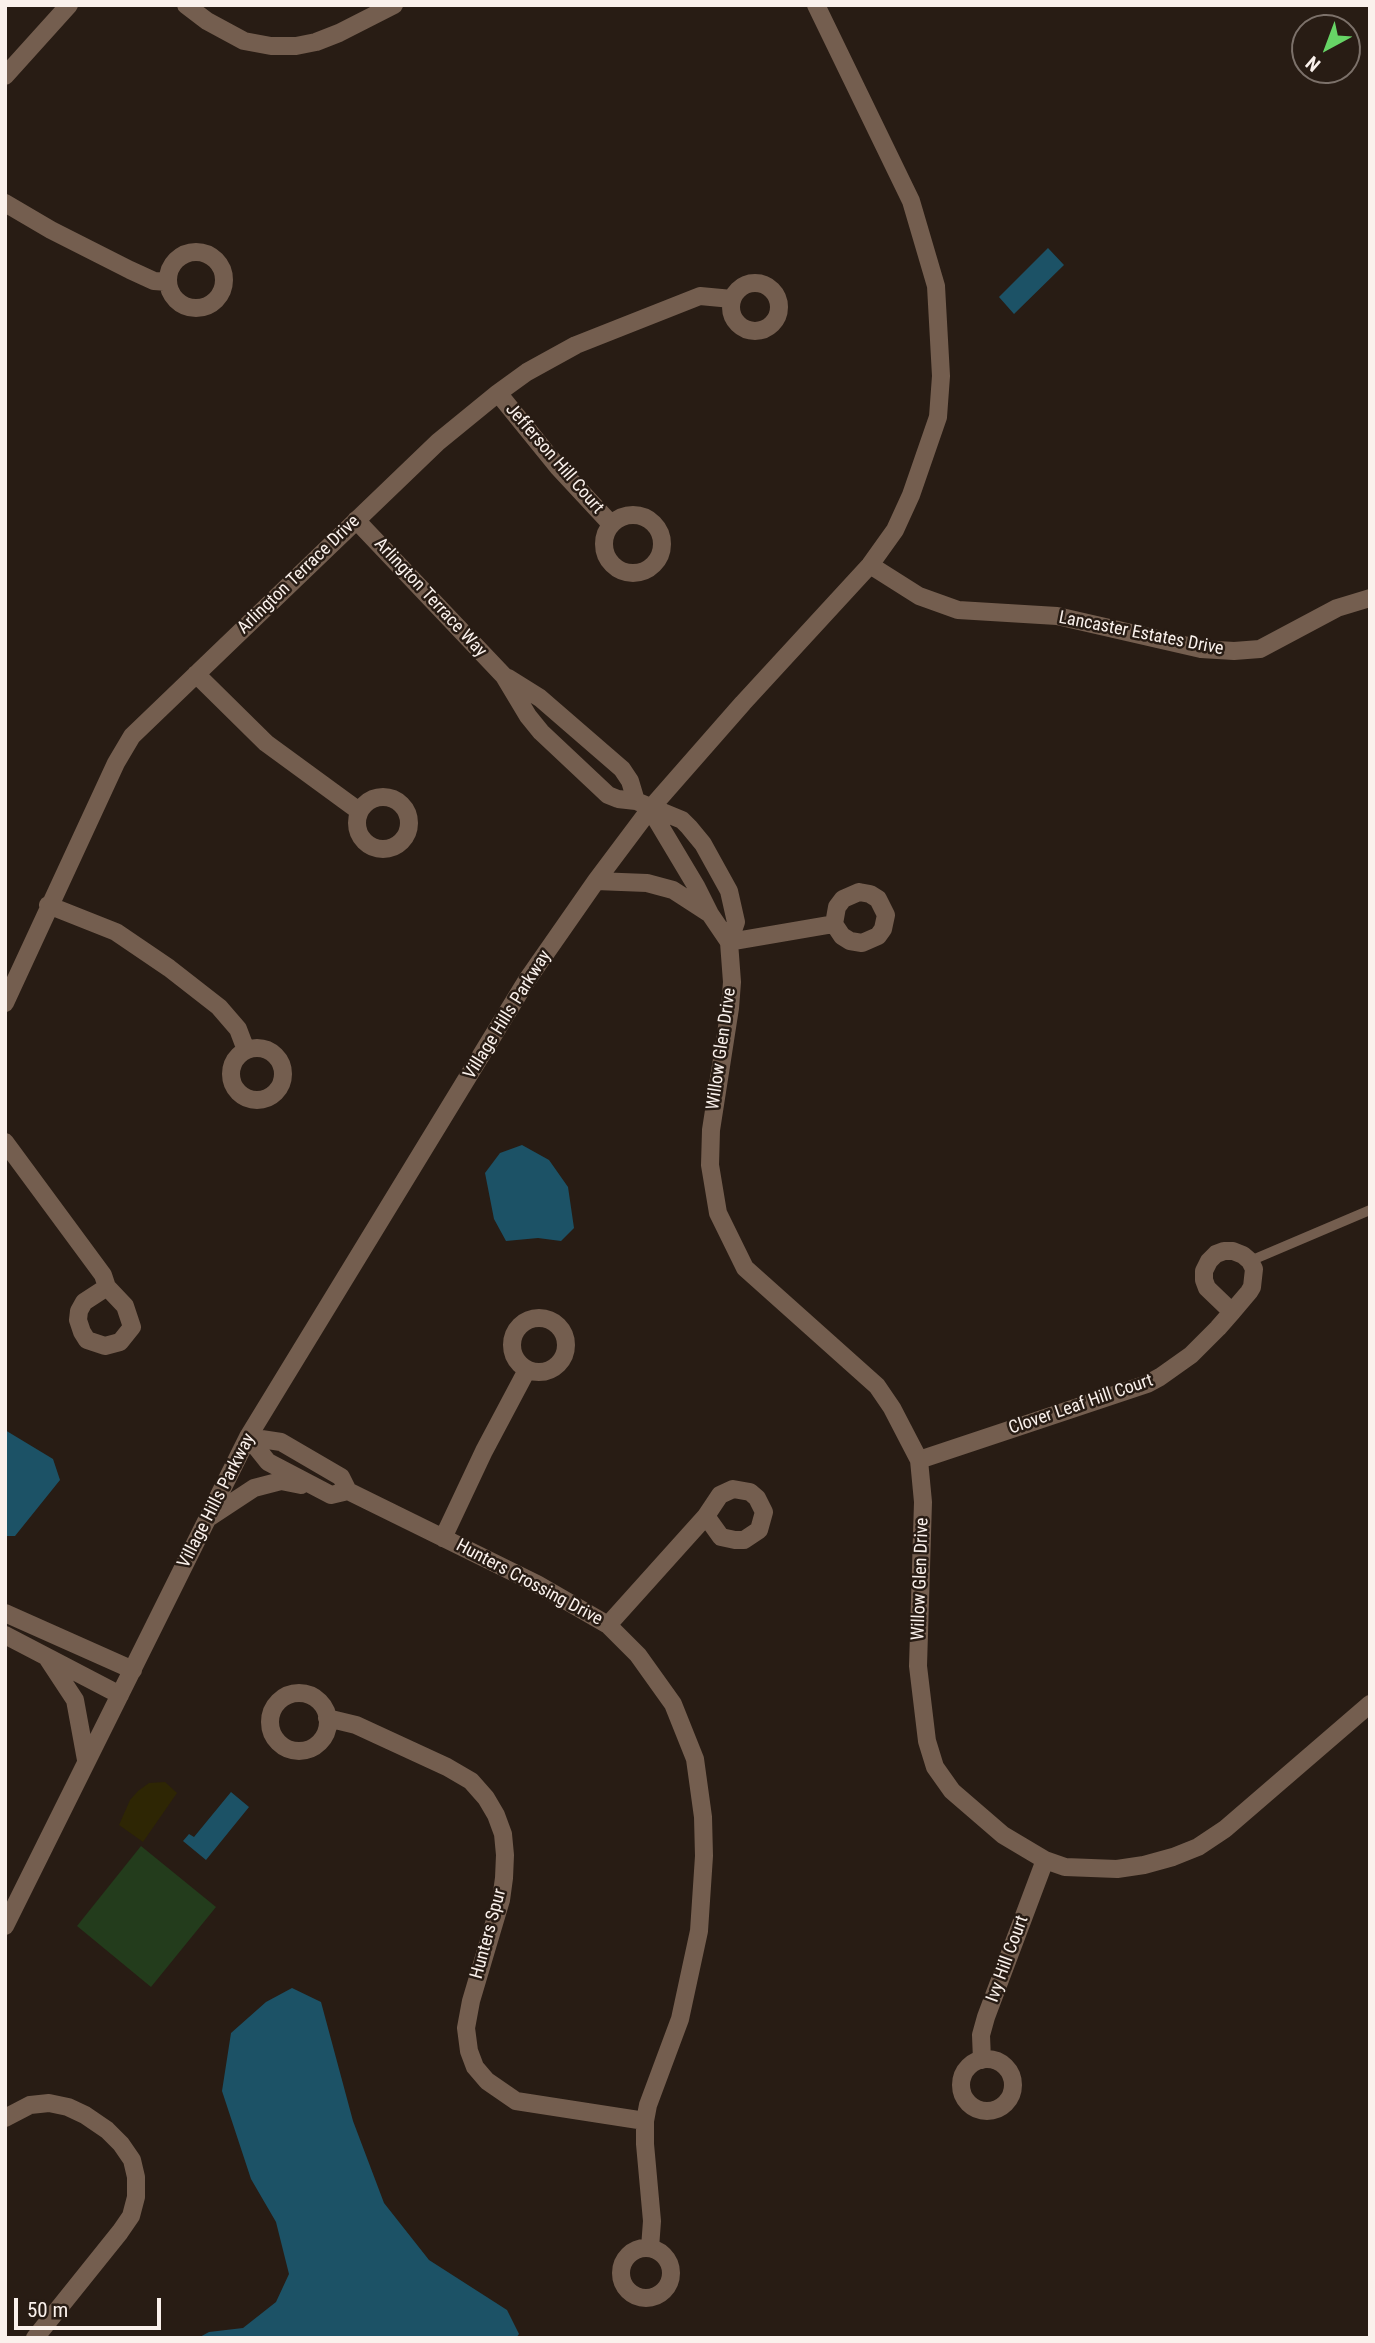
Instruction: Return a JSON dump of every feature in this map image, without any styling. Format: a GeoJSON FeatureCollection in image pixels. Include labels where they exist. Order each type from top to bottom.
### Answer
{"type":"FeatureCollection","features":[{"type":"Feature","properties":{"kind":"street"},"geometry":{"type":"LineString","coordinates":[[5,76],[69,5]]}},
{"type":"Feature","properties":{"kind":"street"},"geometry":{"type":"LineString","coordinates":[[186,5],[207,22],[244,41],[283,46],[316,42],[394,5]]}},
{"type":"Feature","properties":{"kind":"street","name":"Village Hills Parkway"},"geometry":{"type":"LineString","coordinates":[[5,1926],[248,1437],[527,981],[596,881],[643,805],[743,703],[870,565],[894,530],[911,495],[938,417],[941,376],[936,286],[911,201],[816,5]]}},
{"type":"Feature","properties":{"kind":"street"},"geometry":{"type":"LineString","coordinates":[[5,203],[130,270],[154,281],[168,282]]}},
{"type":"Feature","properties":{"kind":"street","name":"Arlington Terrace Drive"},"geometry":{"type":"LineString","coordinates":[[5,1003],[48,905],[116,763],[132,736],[196,674],[438,442],[527,372],[576,345],[701,296],[732,299]]}},
{"type":"Feature","properties":{"kind":"street","name":"Jefferson Hill Court"},"geometry":{"type":"LineString","coordinates":[[498,393],[558,467],[611,524]]}},
{"type":"Feature","properties":{"kind":"street","name":"Arlington Terrace Way"},"geometry":{"type":"LineString","coordinates":[[356,520],[504,676],[528,716],[550,741],[608,795],[643,805]]}},
{"type":"Feature","properties":{"kind":"street","name":"Lancaster Estates Drive"},"geometry":{"type":"LineString","coordinates":[[870,565],[919,596],[958,610],[1057,616],[1201,649],[1260,649],[1337,608],[1370,598]]}},
{"type":"Feature","properties":{"kind":"street"},"geometry":{"type":"LineString","coordinates":[[196,674],[266,743],[359,811]]}},
{"type":"Feature","properties":{"kind":"street","name":"Arlington Terrace Way"},"geometry":{"type":"LineString","coordinates":[[504,676],[540,698],[622,769],[643,805]]}},
{"type":"Feature","properties":{"kind":"street","name":"Willow Glen Drive"},"geometry":{"type":"LineString","coordinates":[[643,805],[729,942]]}},
{"type":"Feature","properties":{"kind":"street","name":"Willow Glen Drive"},"geometry":{"type":"LineString","coordinates":[[643,805],[682,820],[703,844],[729,891],[736,922],[729,942],[732,982],[711,1130],[710,1165],[718,1213],[745,1268],[877,1386],[898,1418],[919,1460],[923,1502],[918,1666],[928,1741],[935,1767],[952,1791],[987,1822],[1045,1860],[1065,1867],[1117,1869],[1172,1857],[1198,1847],[1225,1829],[1370,1704]]}},
{"type":"Feature","properties":{"kind":"street"},"geometry":{"type":"LineString","coordinates":[[596,881],[647,883],[673,890],[710,914]]}},
{"type":"Feature","properties":{"kind":"street"},"geometry":{"type":"LineString","coordinates":[[48,905],[116,932],[169,968],[219,1007],[237,1029],[246,1050]]}},
{"type":"Feature","properties":{"kind":"street"},"geometry":{"type":"LineString","coordinates":[[729,942],[834,924]]}},
{"type":"Feature","properties":{"kind":"street"},"geometry":{"type":"LineString","coordinates":[[5,1142],[103,1275],[107,1287]]}},
{"type":"Feature","properties":{"kind":"street"},"geometry":{"type":"LineString","coordinates":[[1232,1312],[1206,1288],[1204,1271],[1216,1254],[1224,1251],[1244,1255],[1250,1261]]}},
{"type":"Feature","properties":{"kind":"street","name":"Clover Leaf Hill Court"},"geometry":{"type":"LineString","coordinates":[[919,1460],[1154,1381],[1191,1355],[1232,1312],[1252,1287],[1254,1269],[1250,1261]]}},
{"type":"Feature","properties":{"kind":"street"},"geometry":{"type":"LineString","coordinates":[[443,1538],[484,1451],[527,1370]]}},
{"type":"Feature","properties":{"kind":"street","name":"Hunters Crossing Drive"},"geometry":{"type":"LineString","coordinates":[[248,1437],[268,1462],[331,1495],[348,1491]]}},
{"type":"Feature","properties":{"kind":"street","name":"Hunters Crossing Drive"},"geometry":{"type":"LineString","coordinates":[[248,1437],[281,1442],[341,1477],[348,1491],[537,1584],[608,1625],[638,1655],[673,1704],[695,1759],[703,1816],[704,1856],[699,1931],[680,2019],[648,2105],[645,2121],[652,2221],[650,2248]]}},
{"type":"Feature","properties":{"kind":"street","name":"Hunters Crossing Drive"},"geometry":{"type":"LineString","coordinates":[[207,1519],[254,1488],[281,1481],[318,1488]]}},
{"type":"Feature","properties":{"kind":"street"},"geometry":{"type":"LineString","coordinates":[[608,1625],[710,1510]]}},
{"type":"Feature","properties":{"kind":"street"},"geometry":{"type":"LineString","coordinates":[[5,1613],[133,1670]]}},
{"type":"Feature","properties":{"kind":"street"},"geometry":{"type":"LineString","coordinates":[[5,1635],[120,1695]]}},
{"type":"Feature","properties":{"kind":"street"},"geometry":{"type":"LineString","coordinates":[[48,1659],[75,1700],[86,1760]]}},
{"type":"Feature","properties":{"kind":"street","name":"Hunters Spur"},"geometry":{"type":"LineString","coordinates":[[327,1718],[356,1725],[447,1767],[471,1782],[486,1798],[496,1815],[503,1834],[504,1878],[501,1900],[471,2001],[466,2028],[469,2051],[475,2067],[487,2081],[516,2101],[645,2121]]}},
{"type":"Feature","properties":{"kind":"street","name":"Ivy Hill Court"},"geometry":{"type":"LineString","coordinates":[[982,2060],[981,2035],[986,2017],[1045,1860]]}},
{"type":"Feature","properties":{"kind":"street"},"geometry":{"type":"LineString","coordinates":[[5,2118],[30,2105],[49,2103],[77,2111],[107,2130],[121,2144],[132,2161],[136,2177],[136,2197],[131,2216],[35,2338]]}},
{"type":"Feature","properties":{"kind":"lane"},"geometry":{"type":"LineString","coordinates":[[1250,1261],[1370,1210]]}},
{"type":"Feature","properties":{"kind":"green space"},"geometry":{"type":"Polygon","coordinates":[[[141,1846],[216,1907],[151,1987],[77,1926],[141,1846]]]}},
{"type":"Feature","properties":{"kind":"sand"},"geometry":{"type":"Polygon","coordinates":[[[165,1782],[177,1793],[143,1842],[119,1825],[130,1800],[138,1791],[149,1783],[165,1782]]]}},
{"type":"Feature","properties":{"kind":"water"},"geometry":{"type":"Polygon","coordinates":[[[1048,248],[1064,265],[1014,314],[999,297],[1048,248]]]}},
{"type":"Feature","properties":{"kind":"water"},"geometry":{"type":"Polygon","coordinates":[[[522,1145],[549,1160],[568,1187],[574,1228],[561,1241],[538,1238],[506,1241],[494,1219],[485,1173],[500,1153],[522,1145]]]}},
{"type":"Feature","properties":{"kind":"water"},"geometry":{"type":"Polygon","coordinates":[[[5,1430],[53,1459],[60,1480],[15,1536],[5,1536],[5,1430]]]}},
{"type":"Feature","properties":{"kind":"water"},"geometry":{"type":"Polygon","coordinates":[[[231,1792],[249,1807],[206,1860],[183,1841],[189,1834],[194,1837],[231,1792]]]}},
{"type":"Feature","properties":{"kind":"water"},"geometry":{"type":"Polygon","coordinates":[[[292,1988],[321,2002],[353,2121],[384,2203],[429,2260],[507,2310],[519,2334],[516,2338],[198,2338],[209,2332],[243,2328],[276,2302],[289,2274],[276,2222],[251,2179],[222,2091],[231,2033],[266,2002],[292,1988]]]}}]}
